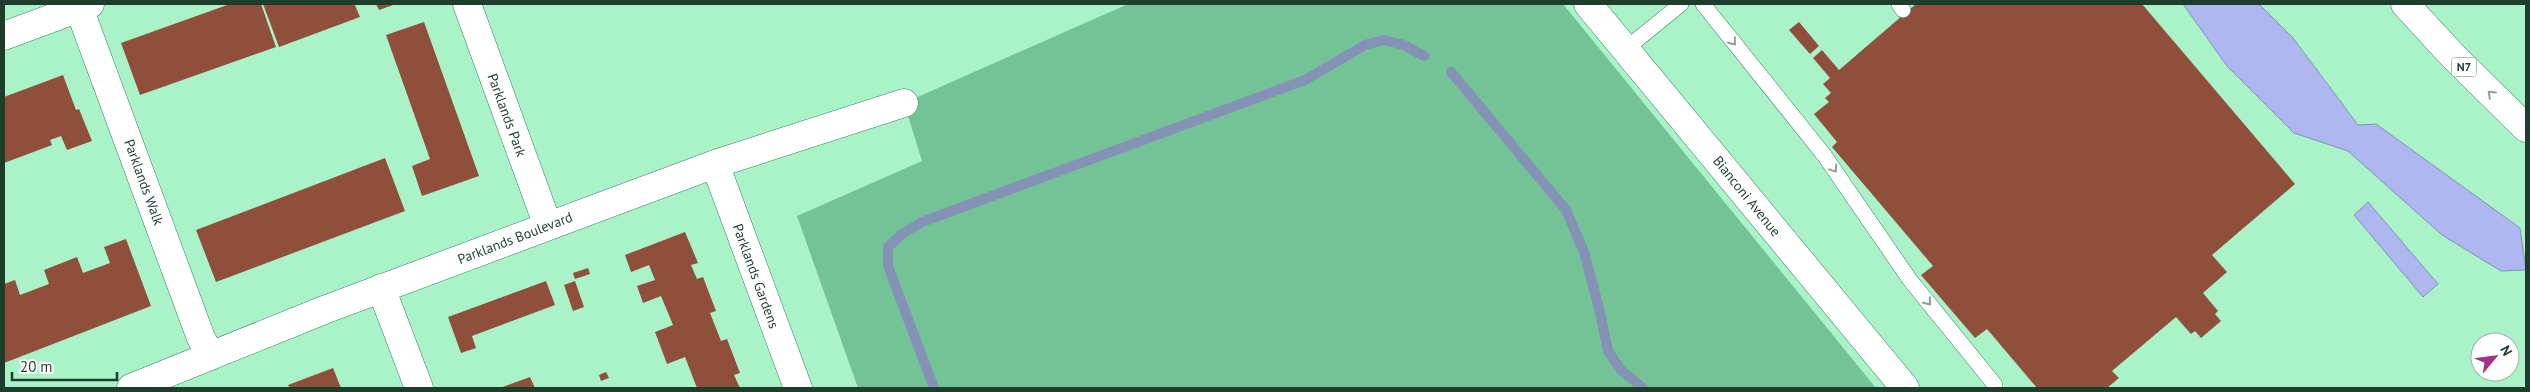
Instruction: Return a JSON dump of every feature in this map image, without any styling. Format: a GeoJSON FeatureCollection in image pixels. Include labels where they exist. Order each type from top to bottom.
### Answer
{"type":"FeatureCollection","features":[{"type":"Feature","properties":{"kind":"main road","name":"Parklands Park"},"geometry":{"type":"LineString","coordinates":[[466,4],[548,226]]}},
{"type":"Feature","properties":{"kind":"main road","name":"Bianconi Avenue"},"geometry":{"type":"LineString","coordinates":[[1588,4],[1627,48],[1905,388]]}},
{"type":"Feature","properties":{"kind":"main road","name":"N7"},"geometry":{"type":"LineString","coordinates":[[2405,4],[2453,56],[2526,128]]}},
{"type":"Feature","properties":{"kind":"main road"},"geometry":{"type":"LineString","coordinates":[[4,36],[85,6]]}},
{"type":"Feature","properties":{"kind":"main road","name":"Parklands Walk"},"geometry":{"type":"LineString","coordinates":[[85,6],[199,331],[211,356]]}},
{"type":"Feature","properties":{"kind":"main road","name":"Parklands Boulevard"},"geometry":{"type":"LineString","coordinates":[[131,388],[381,288],[715,164],[904,103]]}},
{"type":"Feature","properties":{"kind":"main road","name":"Parklands Gardens"},"geometry":{"type":"LineString","coordinates":[[715,164],[798,388]]}},
{"type":"Feature","properties":{"kind":"main road"},"geometry":{"type":"LineString","coordinates":[[381,288],[419,388]]}},
{"type":"Feature","properties":{"kind":"lane"},"geometry":{"type":"LineString","coordinates":[[1627,48],[1682,4]]}},
{"type":"Feature","properties":{"kind":"lane"},"geometry":{"type":"LineString","coordinates":[[1703,4],[1824,155],[1910,280],[1995,385],[1994,388]]}},
{"type":"Feature","properties":{"kind":"green space"},"geometry":{"type":"Polygon","coordinates":[[[1128,4],[1563,4],[1876,388],[858,388],[797,216],[922,161],[904,103],[1128,4]]]}},
{"type":"Feature","properties":{"kind":"water"},"geometry":{"type":"Polygon","coordinates":[[[2183,4],[2259,4],[2293,38],[2358,125],[2376,124],[2520,228],[2526,270],[2501,271],[2442,235],[2348,151],[2294,133],[2227,66],[2183,4]]]}},
{"type":"Feature","properties":{"kind":"water"},"geometry":{"type":"Polygon","coordinates":[[[2368,202],[2438,284],[2423,297],[2354,215],[2368,202]]]}},
{"type":"Feature","properties":{"kind":"building"},"geometry":{"type":"Polygon","coordinates":[[[230,4],[261,4],[276,47],[140,95],[121,43],[230,4]]]}},
{"type":"Feature","properties":{"kind":"building"},"geometry":{"type":"Polygon","coordinates":[[[263,4],[359,4],[355,5],[360,17],[279,47],[263,4]]]}},
{"type":"Feature","properties":{"kind":"building"},"geometry":{"type":"Polygon","coordinates":[[[376,4],[396,4],[379,10],[376,4]]]}},
{"type":"Feature","properties":{"kind":"building"},"geometry":{"type":"Polygon","coordinates":[[[1916,4],[2142,4],[2295,184],[2212,255],[2227,272],[2203,293],[2218,311],[2215,314],[2221,321],[2201,338],[2195,331],[2191,334],[2176,317],[2112,371],[2119,378],[2107,388],[2037,388],[1987,329],[1975,338],[1921,275],[1933,266],[1832,147],[1837,142],[1814,114],[1829,102],[1825,98],[1831,93],[1823,84],[1830,78],[1813,58],[1822,50],[1839,70],[1916,4]]]}},
{"type":"Feature","properties":{"kind":"building"},"geometry":{"type":"Polygon","coordinates":[[[424,22],[479,176],[422,196],[412,166],[430,159],[386,35],[424,22]]]}},
{"type":"Feature","properties":{"kind":"building"},"geometry":{"type":"Polygon","coordinates":[[[1799,22],[1819,46],[1810,54],[1789,30],[1799,22]]]}},
{"type":"Feature","properties":{"kind":"building"},"geometry":{"type":"Polygon","coordinates":[[[63,75],[76,110],[79,109],[92,141],[67,150],[61,136],[50,140],[52,145],[4,163],[4,97],[63,75]]]}},
{"type":"Feature","properties":{"kind":"building"},"geometry":{"type":"Polygon","coordinates":[[[385,158],[405,211],[216,282],[196,230],[385,158]]]}},
{"type":"Feature","properties":{"kind":"building"},"geometry":{"type":"Polygon","coordinates":[[[685,232],[698,263],[691,265],[697,279],[703,277],[716,311],[710,313],[721,341],[727,339],[740,373],[734,375],[740,388],[697,388],[685,357],[667,364],[655,332],[673,325],[661,296],[643,303],[637,286],[655,280],[649,265],[631,272],[625,255],[685,232]]]}},
{"type":"Feature","properties":{"kind":"building"},"geometry":{"type":"Polygon","coordinates":[[[126,239],[151,306],[4,363],[4,284],[15,280],[20,295],[49,284],[44,270],[77,257],[83,273],[110,263],[104,247],[126,239]]]}},
{"type":"Feature","properties":{"kind":"building"},"geometry":{"type":"Polygon","coordinates":[[[588,268],[590,274],[575,279],[573,273],[588,268]]]}},
{"type":"Feature","properties":{"kind":"building"},"geometry":{"type":"Polygon","coordinates":[[[546,281],[555,305],[472,336],[476,348],[461,353],[448,317],[546,281]]]}},
{"type":"Feature","properties":{"kind":"building"},"geometry":{"type":"Polygon","coordinates":[[[575,281],[584,307],[573,311],[564,285],[575,281]]]}},
{"type":"Feature","properties":{"kind":"building"},"geometry":{"type":"Polygon","coordinates":[[[333,368],[341,388],[290,388],[288,385],[333,368]]]}},
{"type":"Feature","properties":{"kind":"building"},"geometry":{"type":"Polygon","coordinates":[[[606,372],[609,378],[601,381],[599,375],[606,372]]]}},
{"type":"Feature","properties":{"kind":"building"},"geometry":{"type":"Polygon","coordinates":[[[530,377],[535,388],[500,388],[530,377]]]}},
{"type":"Feature","properties":{"kind":"waterway"},"geometry":{"type":"LineString","coordinates":[[934,388],[888,266],[888,247],[902,234],[922,222],[1305,80],[1365,45],[1384,40],[1404,45],[1424,56]]}},
{"type":"Feature","properties":{"kind":"waterway"},"geometry":{"type":"LineString","coordinates":[[1451,72],[1566,210],[1584,252],[1608,351],[1621,370],[1643,388]]}}]}
